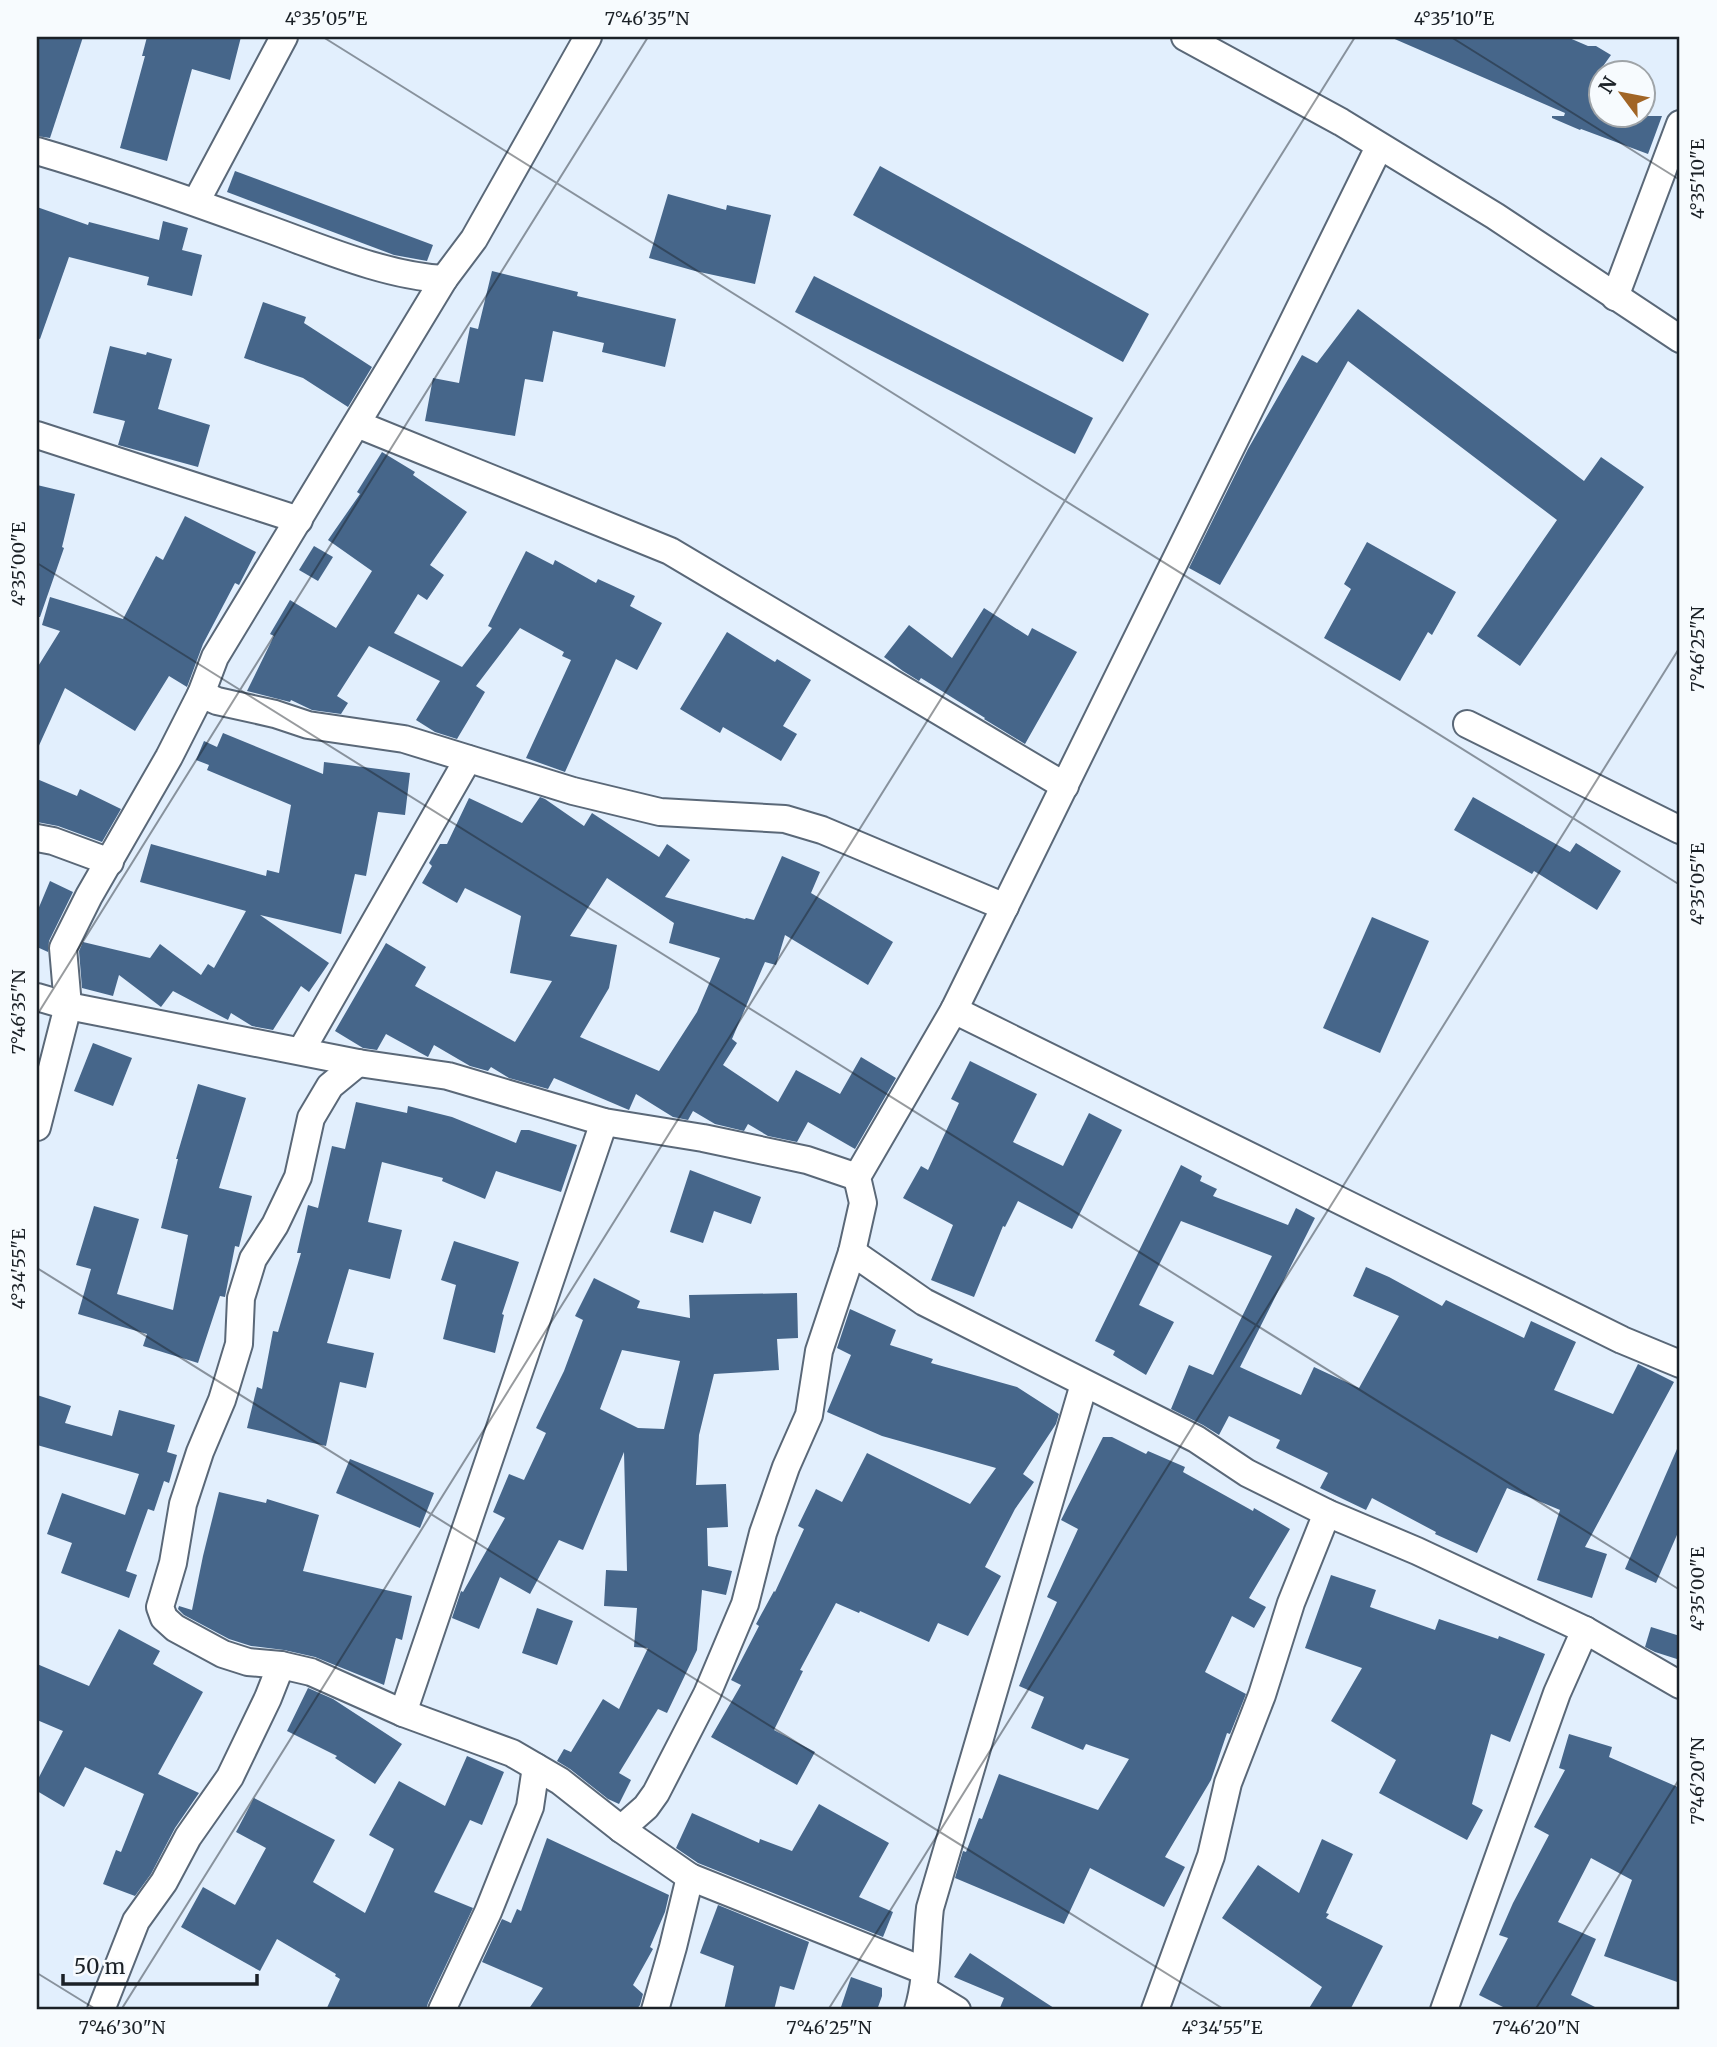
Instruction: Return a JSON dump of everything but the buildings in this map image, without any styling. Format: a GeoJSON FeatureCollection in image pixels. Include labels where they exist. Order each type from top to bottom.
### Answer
{"type":"FeatureCollection","features":[{"type":"Feature","properties":{"kind":"street"},"geometry":{"type":"LineString","coordinates":[[196,202],[284,37]]}},
{"type":"Feature","properties":{"kind":"street"},"geometry":{"type":"LineString","coordinates":[[37,1128],[68,1006],[63,948],[89,896],[169,757],[201,694],[215,657],[444,279],[474,239],[588,37]]}},
{"type":"Feature","properties":{"kind":"street"},"geometry":{"type":"LineString","coordinates":[[1197,40],[1341,122],[1495,216],[1680,339]]}},
{"type":"Feature","properties":{"kind":"street"},"geometry":{"type":"LineString","coordinates":[[1615,297],[1680,124]]}},
{"type":"Feature","properties":{"kind":"street"},"geometry":{"type":"LineString","coordinates":[[621,1829],[646,1807],[656,1793],[706,1694],[745,1604],[763,1533],[786,1467],[809,1415],[819,1351],[852,1252],[863,1202],[858,1177],[954,1010],[1379,147]]}},
{"type":"Feature","properties":{"kind":"street"},"geometry":{"type":"LineString","coordinates":[[37,151],[196,202],[342,256],[420,278],[444,279]]}},
{"type":"Feature","properties":{"kind":"street"},"geometry":{"type":"LineString","coordinates":[[357,424],[670,551],[1065,786]]}},
{"type":"Feature","properties":{"kind":"street"},"geometry":{"type":"LineString","coordinates":[[37,435],[299,520]]}},
{"type":"Feature","properties":{"kind":"street"},"geometry":{"type":"LineString","coordinates":[[201,694],[217,701],[275,714],[308,725],[404,739],[573,790],[660,812],[785,820],[822,830],[1005,907]]}},
{"type":"Feature","properties":{"kind":"street"},"geometry":{"type":"LineString","coordinates":[[1467,724],[1680,830]]}},
{"type":"Feature","properties":{"kind":"street"},"geometry":{"type":"LineString","coordinates":[[301,1051],[468,759]]}},
{"type":"Feature","properties":{"kind":"street"},"geometry":{"type":"LineString","coordinates":[[37,838],[53,841],[110,862]]}},
{"type":"Feature","properties":{"kind":"street"},"geometry":{"type":"LineString","coordinates":[[37,997],[68,1006],[358,1063],[448,1076],[604,1122],[703,1138],[807,1160],[858,1177]]}},
{"type":"Feature","properties":{"kind":"street"},"geometry":{"type":"LineString","coordinates":[[954,1010],[1622,1340],[1680,1364]]}},
{"type":"Feature","properties":{"kind":"street"},"geometry":{"type":"LineString","coordinates":[[358,1063],[330,1086],[311,1118],[298,1177],[275,1225],[253,1259],[241,1298],[239,1344],[222,1400],[200,1452],[183,1504],[173,1563],[160,1613],[168,1623],[223,1654],[248,1662],[281,1665],[311,1672],[403,1713],[512,1753],[560,1781],[621,1829],[690,1877],[922,1990],[957,2010]]}},
{"type":"Feature","properties":{"kind":"street"},"geometry":{"type":"LineString","coordinates":[[403,1713],[604,1122]]}},
{"type":"Feature","properties":{"kind":"street"},"geometry":{"type":"LineString","coordinates":[[852,1252],[923,1302],[1196,1439],[1247,1473],[1326,1513],[1417,1551],[1585,1630],[1680,1685]]}},
{"type":"Feature","properties":{"kind":"street"},"geometry":{"type":"LineString","coordinates":[[922,1990],[930,1908],[1084,1384]]}},
{"type":"Feature","properties":{"kind":"street"},"geometry":{"type":"LineString","coordinates":[[1154,2010],[1211,1856],[1228,1783],[1262,1695],[1291,1603],[1326,1513]]}},
{"type":"Feature","properties":{"kind":"street"},"geometry":{"type":"LineString","coordinates":[[1444,2010],[1557,1693],[1585,1630]]}},
{"type":"Feature","properties":{"kind":"street"},"geometry":{"type":"LineString","coordinates":[[101,2010],[136,1921],[164,1882],[188,1837],[230,1777],[281,1665]]}},
{"type":"Feature","properties":{"kind":"street"},"geometry":{"type":"LineString","coordinates":[[442,2010],[488,1912],[530,1807],[536,1767]]}},
{"type":"Feature","properties":{"kind":"street"},"geometry":{"type":"LineString","coordinates":[[530,1807],[560,1781]]}},
{"type":"Feature","properties":{"kind":"street"},"geometry":{"type":"LineString","coordinates":[[655,2010],[690,1877]]}}]}
